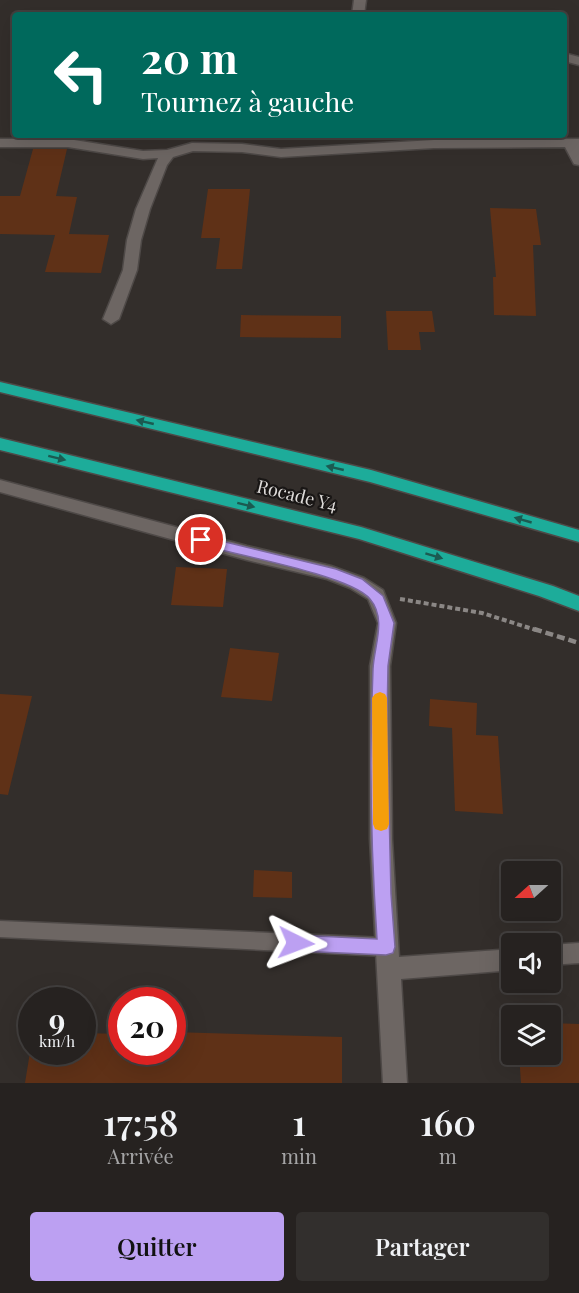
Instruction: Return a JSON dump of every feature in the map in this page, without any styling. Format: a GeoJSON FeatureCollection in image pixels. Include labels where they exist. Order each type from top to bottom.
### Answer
{"type":"FeatureCollection","features":[{"type":"Feature","properties":{"kind":"highway","name":"Rocade Y4"},"geometry":{"type":"LineString","coordinates":[[0,387],[370,476],[579,536]]}},
{"type":"Feature","properties":{"kind":"highway","name":"Rocade Y4"},"geometry":{"type":"LineString","coordinates":[[0,444],[361,533],[546,591],[579,604]]}},
{"type":"Feature","properties":{"kind":"street"},"geometry":{"type":"LineString","coordinates":[[0,143],[69,143],[119,153],[168,154],[192,147],[242,148],[281,153],[383,140],[574,143],[579,161]]}},
{"type":"Feature","properties":{"kind":"street"},"geometry":{"type":"LineString","coordinates":[[111,319],[130,270],[134,240],[143,209],[160,165],[168,154]]}},
{"type":"Feature","properties":{"kind":"street"},"geometry":{"type":"LineString","coordinates":[[0,486],[247,553],[331,573],[357,583],[376,596],[387,623],[380,666],[382,894],[395,1083]]}},
{"type":"Feature","properties":{"kind":"street"},"geometry":{"type":"LineString","coordinates":[[561,954],[579,953]]}},
{"type":"Feature","properties":{"kind":"street"},"geometry":{"type":"LineString","coordinates":[[387,958],[501,958]]}},
{"type":"Feature","properties":{"kind":"lane"},"geometry":{"type":"LineString","coordinates":[[0,929],[387,958]]}},
{"type":"Feature","properties":{"kind":"path"},"geometry":{"type":"LineString","coordinates":[[376,596],[482,613],[579,643]]}},
{"type":"Feature","properties":{"kind":"building"},"geometry":{"type":"Polygon","coordinates":[[[33,149],[67,149],[56,196],[77,197],[69,234],[109,235],[101,273],[45,272],[55,235],[0,234],[0,196],[20,196],[33,149]]]}},
{"type":"Feature","properties":{"kind":"building"},"geometry":{"type":"Polygon","coordinates":[[[208,189],[250,189],[242,269],[216,269],[220,238],[201,238],[208,189]]]}},
{"type":"Feature","properties":{"kind":"building"},"geometry":{"type":"Polygon","coordinates":[[[490,208],[536,209],[541,245],[533,245],[536,316],[494,315],[493,277],[496,277],[490,208]]]}},
{"type":"Feature","properties":{"kind":"building"},"geometry":{"type":"Polygon","coordinates":[[[386,311],[432,311],[435,332],[419,332],[421,350],[388,350],[386,311]]]}},
{"type":"Feature","properties":{"kind":"building"},"geometry":{"type":"Polygon","coordinates":[[[241,315],[341,316],[341,338],[240,337],[241,315]]]}},
{"type":"Feature","properties":{"kind":"building"},"geometry":{"type":"Polygon","coordinates":[[[176,567],[227,569],[223,607],[171,605],[176,567]]]}},
{"type":"Feature","properties":{"kind":"building"},"geometry":{"type":"Polygon","coordinates":[[[230,648],[279,653],[272,701],[221,697],[230,648]]]}},
{"type":"Feature","properties":{"kind":"building"},"geometry":{"type":"Polygon","coordinates":[[[0,694],[32,696],[8,795],[0,794],[0,694]]]}},
{"type":"Feature","properties":{"kind":"building"},"geometry":{"type":"Polygon","coordinates":[[[430,699],[477,703],[476,735],[498,736],[503,814],[455,811],[452,728],[429,726],[430,699]]]}},
{"type":"Feature","properties":{"kind":"building"},"geometry":{"type":"Polygon","coordinates":[[[254,870],[292,872],[292,898],[253,897],[254,870]]]}},
{"type":"Feature","properties":{"kind":"building"},"geometry":{"type":"Polygon","coordinates":[[[561,1023],[579,1024],[579,1083],[521,1083],[520,1065],[561,1065],[561,1023]]]}},
{"type":"Feature","properties":{"kind":"building"},"geometry":{"type":"Polygon","coordinates":[[[186,1032],[342,1037],[342,1083],[25,1083],[28,1065],[96,1065],[96,1033],[108,1034],[108,1065],[186,1065],[186,1032]]]}},
{"type":"Feature","properties":{"kind":"slow traffic"},"geometry":{"type":"LineString","coordinates":[[380,698],[381,824]]}},
{"type":"Feature","properties":{"kind":"route"},"geometry":{"type":"LineString","coordinates":[[201,540],[331,573],[357,583],[376,596],[387,623],[380,666],[382,894],[386,947],[296,943]]}}]}
